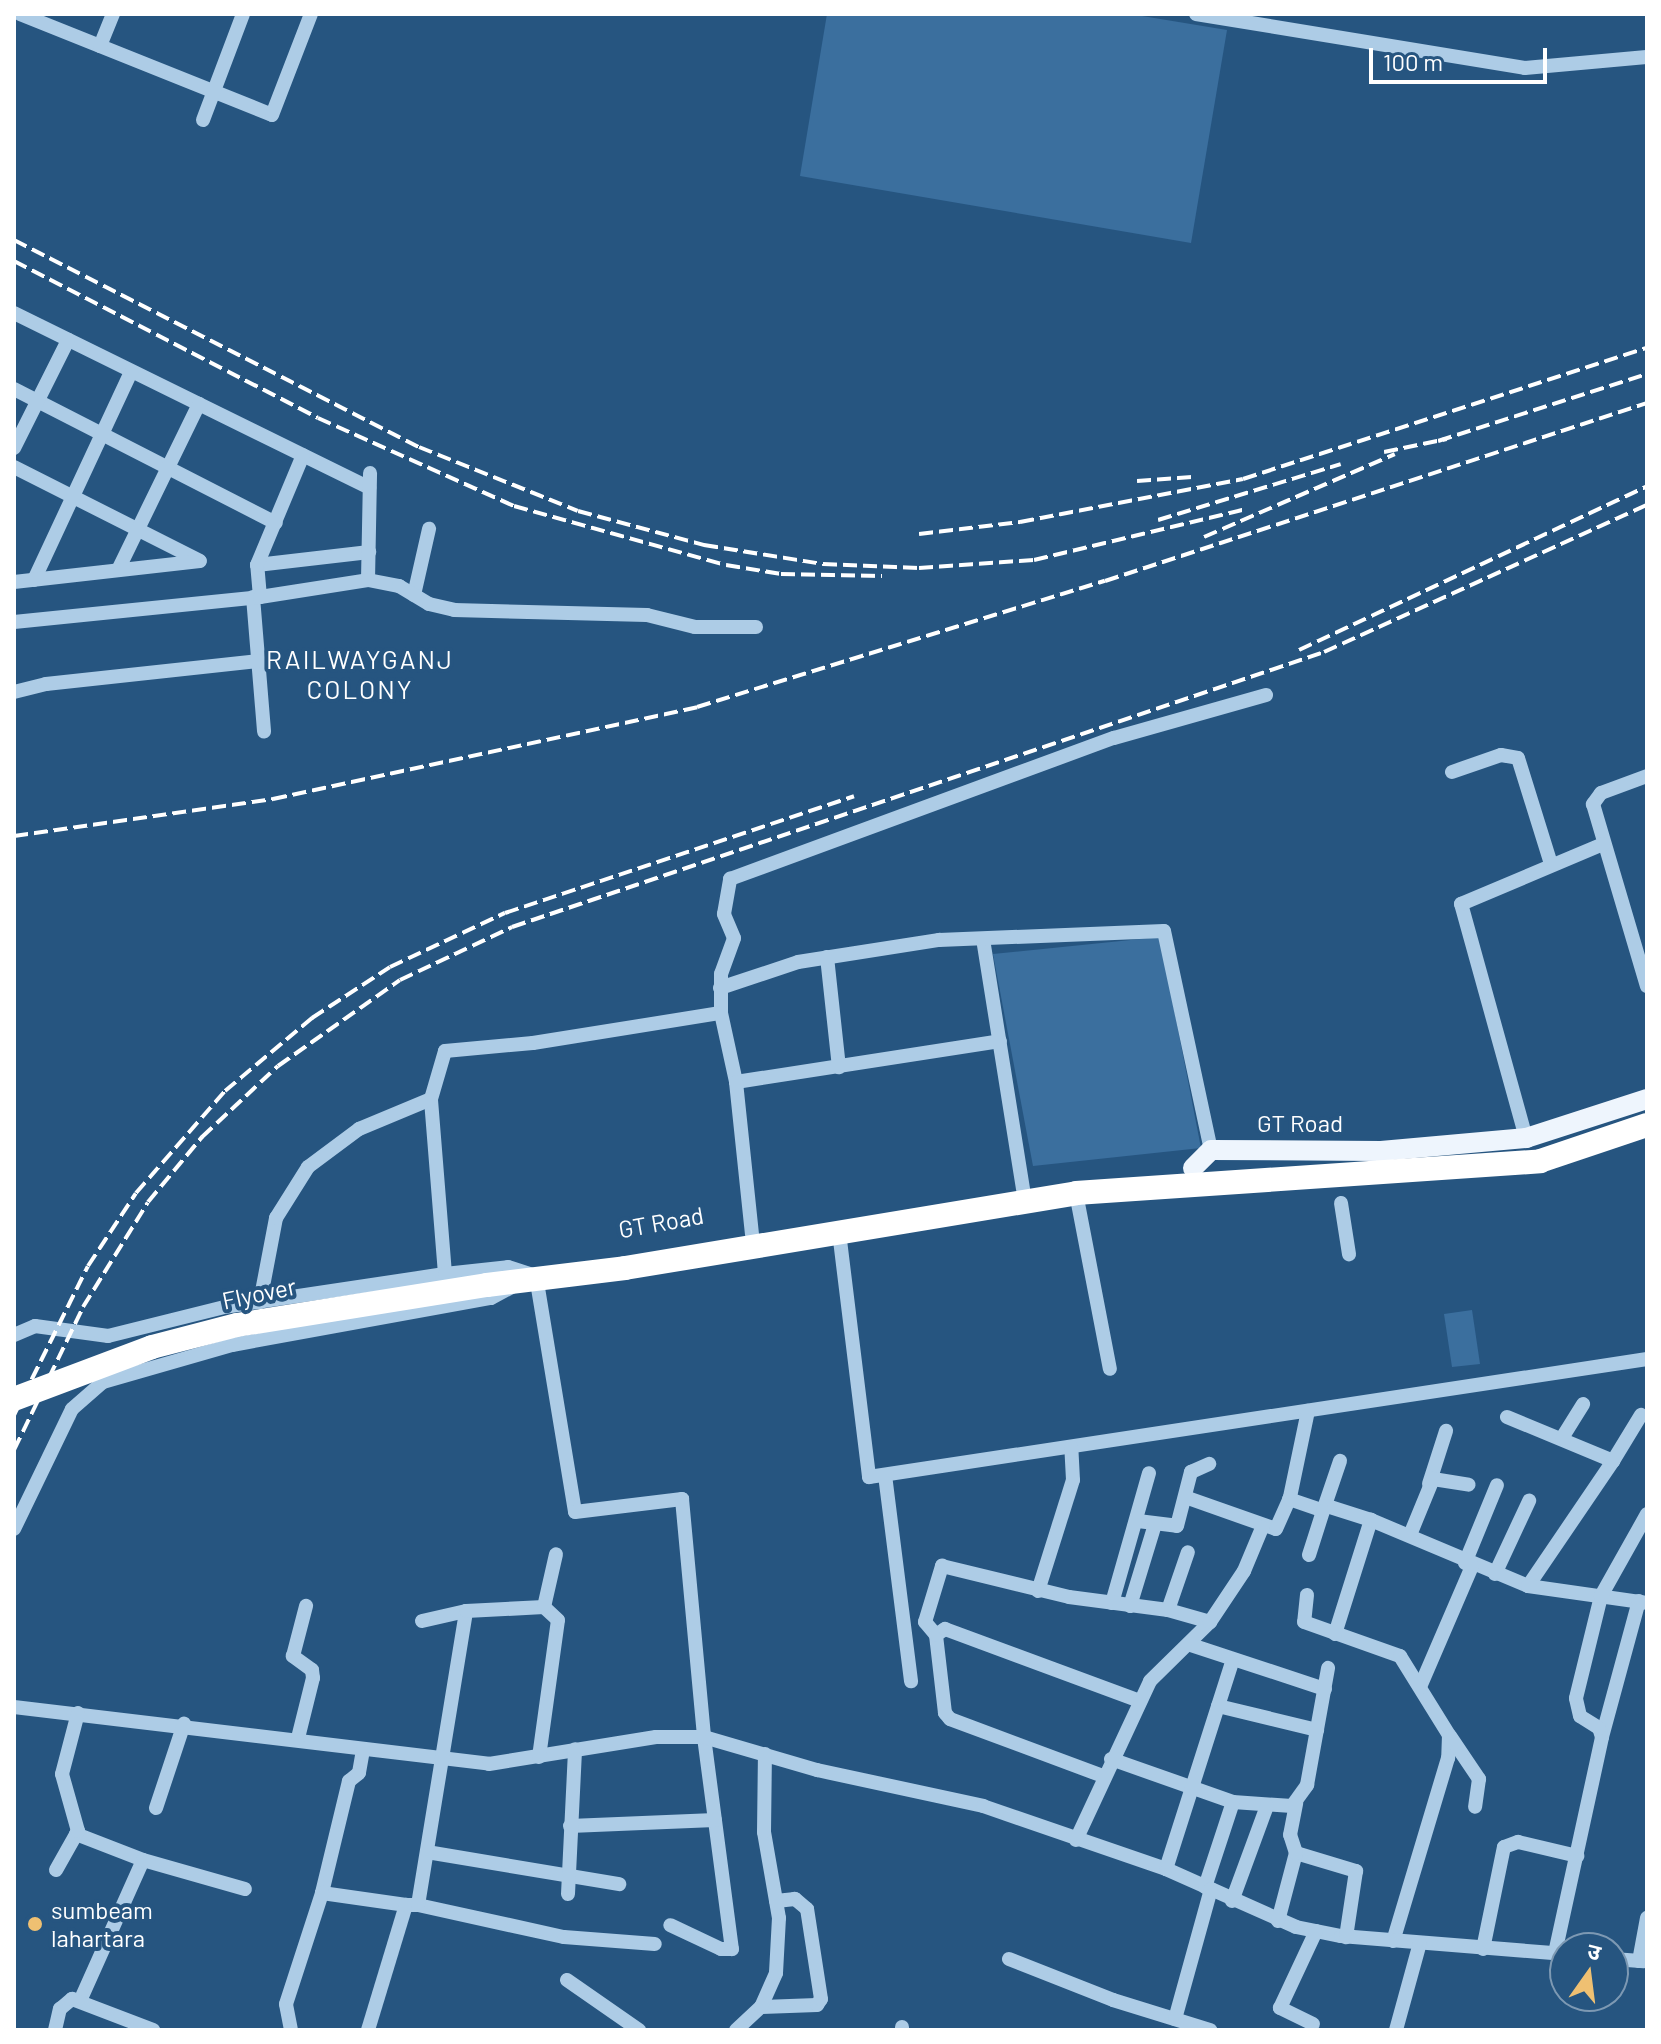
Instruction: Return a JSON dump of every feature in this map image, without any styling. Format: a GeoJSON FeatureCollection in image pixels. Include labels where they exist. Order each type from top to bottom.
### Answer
{"type":"FeatureCollection","features":[{"type":"Feature","properties":{"kind":"highway"},"geometry":{"type":"LineString","coordinates":[[1206,1170],[1496,1153],[1571,1138],[1647,1110]]}},
{"type":"Feature","properties":{"kind":"highway"},"geometry":{"type":"LineString","coordinates":[[1206,1170],[1512,1165],[1576,1151],[1647,1128]]}},
{"type":"Feature","properties":{"kind":"highway","name":"GT Road"},"geometry":{"type":"LineString","coordinates":[[592,1269],[625,1268],[839,1232],[1075,1187],[1206,1170]]}},
{"type":"Feature","properties":{"kind":"highway","name":"GT Road"},"geometry":{"type":"LineString","coordinates":[[592,1269],[619,1257],[752,1234],[1023,1190],[1075,1187]]}},
{"type":"Feature","properties":{"kind":"highway","name":"Flyover"},"geometry":{"type":"LineString","coordinates":[[14,1399],[152,1347],[237,1325],[592,1269]]}},
{"type":"Feature","properties":{"kind":"main road","name":"GT Road"},"geometry":{"type":"LineString","coordinates":[[1206,1170],[1526,1138],[1647,1099]]}},
{"type":"Feature","properties":{"kind":"street"},"geometry":{"type":"LineString","coordinates":[[20,14],[272,115],[311,14]]}},
{"type":"Feature","properties":{"kind":"street"},"geometry":{"type":"LineString","coordinates":[[100,46],[113,14]]}},
{"type":"Feature","properties":{"kind":"street"},"geometry":{"type":"LineString","coordinates":[[203,120],[243,14]]}},
{"type":"Feature","properties":{"kind":"street"},"geometry":{"type":"LineString","coordinates":[[1196,14],[1525,68],[1647,57]]}},
{"type":"Feature","properties":{"kind":"street"},"geometry":{"type":"LineString","coordinates":[[14,313],[303,455],[370,481],[368,580]]}},
{"type":"Feature","properties":{"kind":"street"},"geometry":{"type":"LineString","coordinates":[[14,448],[68,340]]}},
{"type":"Feature","properties":{"kind":"street"},"geometry":{"type":"LineString","coordinates":[[34,580],[131,372]]}},
{"type":"Feature","properties":{"kind":"street"},"geometry":{"type":"LineString","coordinates":[[14,389],[104,432],[276,523]]}},
{"type":"Feature","properties":{"kind":"street"},"geometry":{"type":"LineString","coordinates":[[118,570],[166,466],[199,404]]}},
{"type":"Feature","properties":{"kind":"street"},"geometry":{"type":"LineString","coordinates":[[264,732],[257,565],[303,455]]}},
{"type":"Feature","properties":{"kind":"street"},"geometry":{"type":"LineString","coordinates":[[14,467],[138,526],[200,561],[14,582]]}},
{"type":"Feature","properties":{"kind":"street"},"geometry":{"type":"LineString","coordinates":[[414,595],[429,529]]}},
{"type":"Feature","properties":{"kind":"street"},"geometry":{"type":"LineString","coordinates":[[257,565],[369,552]]}},
{"type":"Feature","properties":{"kind":"street"},"geometry":{"type":"LineString","coordinates":[[14,622],[257,597],[368,580],[454,610],[647,615],[704,628],[756,627]]}},
{"type":"Feature","properties":{"kind":"street"},"geometry":{"type":"LineString","coordinates":[[14,692],[46,684],[259,661]]}},
{"type":"Feature","properties":{"kind":"street"},"geometry":{"type":"LineString","coordinates":[[752,1234],[736,1082],[721,1013],[720,988],[734,938],[724,914],[730,879],[1114,738],[1266,695]]}},
{"type":"Feature","properties":{"kind":"street"},"geometry":{"type":"LineString","coordinates":[[1452,772],[1501,755],[1518,758],[1551,864]]}},
{"type":"Feature","properties":{"kind":"street"},"geometry":{"type":"LineString","coordinates":[[1647,776],[1595,799],[1593,812],[1647,986]]}},
{"type":"Feature","properties":{"kind":"street"},"geometry":{"type":"LineString","coordinates":[[1526,1138],[1461,904],[1603,844]]}},
{"type":"Feature","properties":{"kind":"street"},"geometry":{"type":"LineString","coordinates":[[720,988],[798,962],[939,940],[1164,931],[1206,1170]]}},
{"type":"Feature","properties":{"kind":"street"},"geometry":{"type":"LineString","coordinates":[[983,939],[1023,1190]]}},
{"type":"Feature","properties":{"kind":"street"},"geometry":{"type":"LineString","coordinates":[[827,957],[839,1067]]}},
{"type":"Feature","properties":{"kind":"street"},"geometry":{"type":"LineString","coordinates":[[445,1274],[431,1099],[445,1051],[533,1043],[721,1013]]}},
{"type":"Feature","properties":{"kind":"street"},"geometry":{"type":"LineString","coordinates":[[736,1082],[1000,1041]]}},
{"type":"Feature","properties":{"kind":"street"},"geometry":{"type":"LineString","coordinates":[[260,1302],[276,1218],[308,1167],[359,1129],[431,1099]]}},
{"type":"Feature","properties":{"kind":"street"},"geometry":{"type":"LineString","coordinates":[[1075,1187],[1110,1369]]}},
{"type":"Feature","properties":{"kind":"street"},"geometry":{"type":"LineString","coordinates":[[1341,1203],[1349,1254]]}},
{"type":"Feature","properties":{"kind":"street"},"geometry":{"type":"LineString","coordinates":[[839,1232],[869,1477],[1647,1359]]}},
{"type":"Feature","properties":{"kind":"street"},"geometry":{"type":"LineString","coordinates":[[14,1335],[35,1326],[108,1336],[260,1302],[445,1274],[508,1267],[530,1277]]}},
{"type":"Feature","properties":{"kind":"street"},"geometry":{"type":"LineString","coordinates":[[14,1529],[47,1456],[83,1393],[147,1367],[208,1351],[491,1298],[530,1277]]}},
{"type":"Feature","properties":{"kind":"street"},"geometry":{"type":"LineString","coordinates":[[530,1277],[575,1512],[682,1499],[704,1737],[732,1949],[721,1949],[670,1925]]}},
{"type":"Feature","properties":{"kind":"street"},"geometry":{"type":"LineString","coordinates":[[138,1329],[147,1367]]}},
{"type":"Feature","properties":{"kind":"street"},"geometry":{"type":"LineString","coordinates":[[1562,1438],[1583,1404]]}},
{"type":"Feature","properties":{"kind":"street"},"geometry":{"type":"LineString","coordinates":[[1185,1497],[1262,1528],[1276,1529],[1289,1499],[1308,1411]]}},
{"type":"Feature","properties":{"kind":"street"},"geometry":{"type":"LineString","coordinates":[[1528,1586],[1641,1415]]}},
{"type":"Feature","properties":{"kind":"street"},"geometry":{"type":"LineString","coordinates":[[1507,1417],[1613,1461]]}},
{"type":"Feature","properties":{"kind":"street"},"geometry":{"type":"LineString","coordinates":[[1410,1535],[1446,1431]]}},
{"type":"Feature","properties":{"kind":"street"},"geometry":{"type":"LineString","coordinates":[[1038,1591],[1073,1480],[1071,1447]]}},
{"type":"Feature","properties":{"kind":"street"},"geometry":{"type":"LineString","coordinates":[[1309,1555],[1340,1461]]}},
{"type":"Feature","properties":{"kind":"street"},"geometry":{"type":"LineString","coordinates":[[1138,1521],[1177,1526],[1191,1472],[1209,1464]]}},
{"type":"Feature","properties":{"kind":"street"},"geometry":{"type":"LineString","coordinates":[[1112,1603],[1138,1521],[1149,1473]]}},
{"type":"Feature","properties":{"kind":"street"},"geometry":{"type":"LineString","coordinates":[[885,1475],[911,1681]]}},
{"type":"Feature","properties":{"kind":"street"},"geometry":{"type":"LineString","coordinates":[[1429,1485],[1437,1478],[1469,1485]]}},
{"type":"Feature","properties":{"kind":"street"},"geometry":{"type":"LineString","coordinates":[[1420,1687],[1497,1485]]}},
{"type":"Feature","properties":{"kind":"street"},"geometry":{"type":"LineString","coordinates":[[1289,1499],[1371,1520],[1410,1535],[1468,1564],[1528,1586],[1565,1595],[1643,1602],[1602,1737],[1564,1932]]}},
{"type":"Feature","properties":{"kind":"street"},"geometry":{"type":"LineString","coordinates":[[1495,1574],[1529,1501]]}},
{"type":"Feature","properties":{"kind":"street"},"geometry":{"type":"LineString","coordinates":[[1602,1737],[1575,1708],[1601,1596],[1647,1514]]}},
{"type":"Feature","properties":{"kind":"street"},"geometry":{"type":"LineString","coordinates":[[1335,1634],[1371,1520]]}},
{"type":"Feature","properties":{"kind":"street"},"geometry":{"type":"LineString","coordinates":[[1130,1606],[1155,1524]]}},
{"type":"Feature","properties":{"kind":"street"},"geometry":{"type":"LineString","coordinates":[[1076,1840],[1140,1701],[1161,1666],[1191,1645],[1210,1622],[1244,1571],[1262,1528]]}},
{"type":"Feature","properties":{"kind":"street"},"geometry":{"type":"LineString","coordinates":[[1168,1610],[1188,1552]]}},
{"type":"Feature","properties":{"kind":"street"},"geometry":{"type":"LineString","coordinates":[[544,1607],[556,1554]]}},
{"type":"Feature","properties":{"kind":"street"},"geometry":{"type":"LineString","coordinates":[[1103,1776],[950,1719],[945,1713],[936,1635],[925,1622],[942,1566],[1038,1591],[1168,1610],[1210,1622]]}},
{"type":"Feature","properties":{"kind":"street"},"geometry":{"type":"LineString","coordinates":[[1307,1595],[1304,1622],[1400,1656],[1479,1779],[1475,1807]]}},
{"type":"Feature","properties":{"kind":"street"},"geometry":{"type":"LineString","coordinates":[[298,1738],[314,1674],[293,1656],[306,1606]]}},
{"type":"Feature","properties":{"kind":"street"},"geometry":{"type":"LineString","coordinates":[[422,1621],[466,1611],[544,1607],[555,1615],[558,1629],[539,1757]]}},
{"type":"Feature","properties":{"kind":"street"},"geometry":{"type":"LineString","coordinates":[[368,2030],[412,1905],[427,1852],[466,1611]]}},
{"type":"Feature","properties":{"kind":"street"},"geometry":{"type":"LineString","coordinates":[[936,1635],[945,1629],[1140,1701]]}},
{"type":"Feature","properties":{"kind":"street"},"geometry":{"type":"LineString","coordinates":[[1191,1645],[1232,1662],[1325,1689]]}},
{"type":"Feature","properties":{"kind":"street"},"geometry":{"type":"LineString","coordinates":[[1166,1869],[1232,1662]]}},
{"type":"Feature","properties":{"kind":"street"},"geometry":{"type":"LineString","coordinates":[[1278,1921],[1296,1853],[1290,1835],[1296,1803],[1307,1785],[1328,1668]]}},
{"type":"Feature","properties":{"kind":"street"},"geometry":{"type":"LineString","coordinates":[[1218,1706],[1317,1730]]}},
{"type":"Feature","properties":{"kind":"street"},"geometry":{"type":"LineString","coordinates":[[14,1707],[184,1724],[298,1738],[363,1750],[489,1764],[656,1737],[704,1737],[983,1806],[1166,1869],[1278,1921],[1316,1931],[1346,1937],[1549,1953]]}},
{"type":"Feature","properties":{"kind":"street"},"geometry":{"type":"LineString","coordinates":[[56,1870],[76,1834],[79,1821],[62,1774],[78,1713]]}},
{"type":"Feature","properties":{"kind":"street"},"geometry":{"type":"LineString","coordinates":[[156,1808],[184,1724]]}},
{"type":"Feature","properties":{"kind":"street"},"geometry":{"type":"LineString","coordinates":[[1393,1941],[1448,1758],[1449,1735]]}},
{"type":"Feature","properties":{"kind":"street"},"geometry":{"type":"LineString","coordinates":[[568,1894],[575,1749]]}},
{"type":"Feature","properties":{"kind":"street"},"geometry":{"type":"LineString","coordinates":[[291,2030],[286,2004],[322,1893],[349,1781],[359,1773],[363,1750]]}},
{"type":"Feature","properties":{"kind":"street"},"geometry":{"type":"LineString","coordinates":[[736,2030],[761,2007],[776,1973],[776,1901],[764,1832],[765,1754]]}},
{"type":"Feature","properties":{"kind":"street"},"geometry":{"type":"LineString","coordinates":[[1111,1759],[1191,1791],[1233,1802],[1267,1806],[1296,1803]]}},
{"type":"Feature","properties":{"kind":"street"},"geometry":{"type":"LineString","coordinates":[[1180,2024],[1208,1888],[1233,1802]]}},
{"type":"Feature","properties":{"kind":"street"},"geometry":{"type":"LineString","coordinates":[[1232,1901],[1267,1806]]}},
{"type":"Feature","properties":{"kind":"street"},"geometry":{"type":"LineString","coordinates":[[570,1826],[715,1820]]}},
{"type":"Feature","properties":{"kind":"street"},"geometry":{"type":"LineString","coordinates":[[76,1834],[143,1860],[245,1889]]}},
{"type":"Feature","properties":{"kind":"street"},"geometry":{"type":"LineString","coordinates":[[1483,1949],[1504,1847],[1518,1842],[1577,1856]]}},
{"type":"Feature","properties":{"kind":"street"},"geometry":{"type":"LineString","coordinates":[[427,1852],[568,1878],[619,1884]]}},
{"type":"Feature","properties":{"kind":"street"},"geometry":{"type":"LineString","coordinates":[[1296,1853],[1356,1871],[1346,1937]]}},
{"type":"Feature","properties":{"kind":"street"},"geometry":{"type":"LineString","coordinates":[[80,2001],[143,1860]]}},
{"type":"Feature","properties":{"kind":"street"},"geometry":{"type":"LineString","coordinates":[[322,1893],[412,1905],[564,1937],[655,1944]]}},
{"type":"Feature","properties":{"kind":"street"},"geometry":{"type":"LineString","coordinates":[[761,2007],[817,2005],[821,1999],[807,1909],[795,1899],[776,1901]]}},
{"type":"Feature","properties":{"kind":"street"},"geometry":{"type":"LineString","coordinates":[[1643,1961],[1647,1918]]}},
{"type":"Feature","properties":{"kind":"street"},"geometry":{"type":"LineString","coordinates":[[1313,2024],[1280,2008],[1316,1931]]}},
{"type":"Feature","properties":{"kind":"street"},"geometry":{"type":"LineString","coordinates":[[1396,2030],[1420,1943]]}},
{"type":"Feature","properties":{"kind":"street"},"geometry":{"type":"LineString","coordinates":[[1009,1959],[1180,2024],[1207,2030]]}},
{"type":"Feature","properties":{"kind":"street"},"geometry":{"type":"LineString","coordinates":[[567,1980],[639,2030]]}},
{"type":"Feature","properties":{"kind":"street"},"geometry":{"type":"LineString","coordinates":[[55,2030],[65,2002],[80,2001],[153,2030]]}},
{"type":"Feature","properties":{"kind":"shaded area"},"geometry":{"type":"Polygon","coordinates":[[[827,14],[1130,14],[1227,30],[1191,243],[800,176],[827,14]]]}},
{"type":"Feature","properties":{"kind":"shaded area"},"geometry":{"type":"Polygon","coordinates":[[[1160,937],[1201,1148],[1033,1166],[993,954],[1160,937]]]}},
{"type":"Feature","properties":{"kind":"shaded area"},"geometry":{"type":"Polygon","coordinates":[[[1472,1310],[1480,1364],[1452,1367],[1444,1314],[1472,1310]]]}},
{"type":"Feature","properties":{"kind":"railway"},"geometry":{"type":"LineString","coordinates":[[14,240],[419,447],[578,511],[704,545],[823,564],[919,568],[1034,560],[1243,510]]}},
{"type":"Feature","properties":{"kind":"railway"},"geometry":{"type":"LineString","coordinates":[[14,261],[318,418],[514,506],[726,565],[781,574],[882,576]]}},
{"type":"Feature","properties":{"kind":"railway"},"geometry":{"type":"LineString","coordinates":[[919,534],[1020,522],[1243,479],[1647,348]]}},
{"type":"Feature","properties":{"kind":"railway"},"geometry":{"type":"LineString","coordinates":[[1438,441],[1647,374]]}},
{"type":"Feature","properties":{"kind":"railway"},"geometry":{"type":"LineString","coordinates":[[14,836],[273,799],[697,707],[1105,581],[1647,403]]}},
{"type":"Feature","properties":{"kind":"railway"},"geometry":{"type":"LineString","coordinates":[[1384,452],[1447,439]]}},
{"type":"Feature","properties":{"kind":"railway"},"geometry":{"type":"LineString","coordinates":[[1204,537],[1395,454]]}},
{"type":"Feature","properties":{"kind":"railway"},"geometry":{"type":"LineString","coordinates":[[1158,520],[1341,464]]}},
{"type":"Feature","properties":{"kind":"railway"},"geometry":{"type":"LineString","coordinates":[[1137,481],[1192,477]]}},
{"type":"Feature","properties":{"kind":"railway"},"geometry":{"type":"LineString","coordinates":[[1299,650],[1647,486]]}},
{"type":"Feature","properties":{"kind":"railway"},"geometry":{"type":"LineString","coordinates":[[14,1450],[83,1307],[148,1202],[202,1137],[278,1066],[400,980],[512,927],[1324,652],[1647,505]]}},
{"type":"Feature","properties":{"kind":"railway"},"geometry":{"type":"LineString","coordinates":[[14,1415],[88,1266],[136,1193],[225,1091],[312,1018],[390,967],[505,913],[854,796]]}},
{"type":"Feature","properties":{"kind":"place","name":"sumbeam lahartara"},"geometry":{"type":"Point","coordinates":[35,1924]}},
{"type":"Feature","properties":{"kind":"district","name":"RAILWAYGANJ COLONY"},"geometry":{"type":"Point","coordinates":[360,674]}}]}
